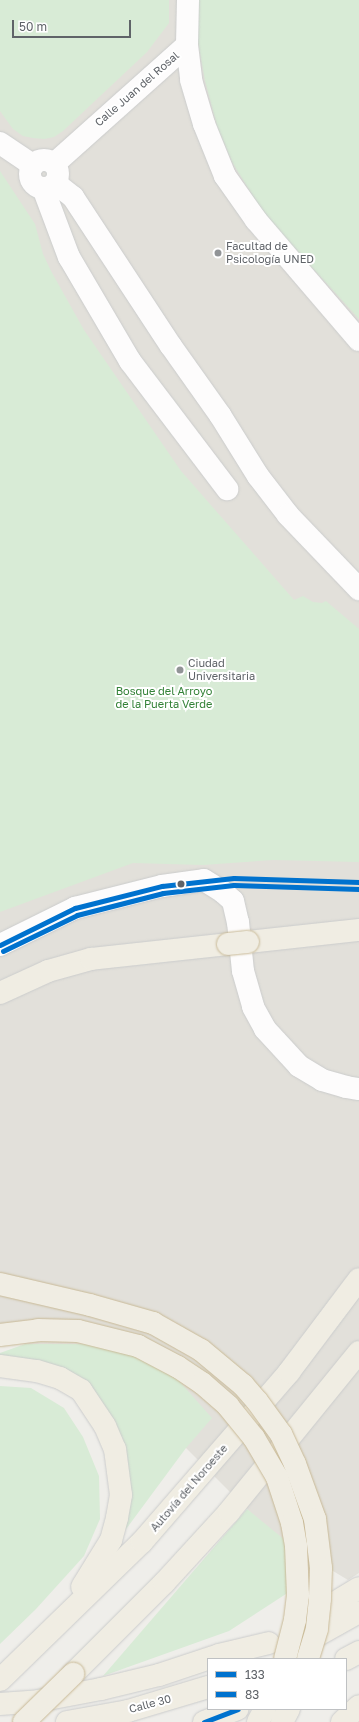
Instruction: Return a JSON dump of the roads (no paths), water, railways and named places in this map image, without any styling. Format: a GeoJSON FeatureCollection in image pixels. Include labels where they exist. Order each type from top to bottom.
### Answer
{"type":"FeatureCollection","features":[{"type":"Feature","properties":{"kind":"highway"},"geometry":{"type":"LineString","coordinates":[[0,993],[48,971],[90,959],[359,930]]}},
{"type":"Feature","properties":{"kind":"highway","name":"Autovía del Noroeste"},"geometry":{"type":"LineString","coordinates":[[2,1679],[142,1542],[289,1372],[359,1279]]}},
{"type":"Feature","properties":{"kind":"highway"},"geometry":{"type":"LineString","coordinates":[[0,1284],[90,1305],[152,1323],[201,1350],[243,1385],[257,1401],[281,1434],[296,1464],[315,1518],[321,1568],[320,1599],[317,1629],[308,1658]]}},
{"type":"Feature","properties":{"kind":"highway"},"geometry":{"type":"LineString","coordinates":[[0,1335],[38,1330],[78,1331],[138,1346],[178,1367],[202,1382],[228,1406],[254,1438],[277,1477],[292,1523],[296,1546],[298,1595],[295,1620],[286,1658]]}},
{"type":"Feature","properties":{"kind":"highway"},"geometry":{"type":"LineString","coordinates":[[24,1722],[164,1583],[228,1512],[359,1352]]}},
{"type":"Feature","properties":{"kind":"highway"},"geometry":{"type":"LineString","coordinates":[[0,1366],[43,1373],[60,1378],[81,1390],[105,1426],[114,1449],[121,1495],[111,1540],[100,1560],[56,1625]]}},
{"type":"Feature","properties":{"kind":"highway"},"geometry":{"type":"LineString","coordinates":[[210,1658],[219,1655],[272,1651],[359,1588]]}},
{"type":"Feature","properties":{"kind":"highway"},"geometry":{"type":"LineString","coordinates":[[236,1658],[272,1651],[359,1612]]}},
{"type":"Feature","properties":{"kind":"highway"},"geometry":{"type":"LineString","coordinates":[[347,1658],[359,1652]]}},
{"type":"Feature","properties":{"kind":"highway"},"geometry":{"type":"LineString","coordinates":[[0,1704],[32,1702],[101,1689],[159,1675],[207,1659]]}},
{"type":"Feature","properties":{"kind":"highway"},"geometry":{"type":"LineString","coordinates":[[0,1713],[32,1711],[100,1699],[207,1668]]}},
{"type":"Feature","properties":{"kind":"highway","name":"Calle 30"},"geometry":{"type":"LineString","coordinates":[[67,1722],[128,1711],[207,1687]]}},
{"type":"Feature","properties":{"kind":"highway"},"geometry":{"type":"LineString","coordinates":[[342,1722],[359,1706]]}},
{"type":"Feature","properties":{"kind":"highway"},"geometry":{"type":"LineString","coordinates":[[204,1722],[235,1710]]}},
{"type":"Feature","properties":{"kind":"highway"},"geometry":{"type":"LineString","coordinates":[[258,1722],[264,1710]]}},
{"type":"Feature","properties":{"kind":"highway"},"geometry":{"type":"LineString","coordinates":[[282,1722],[288,1710]]}},
{"type":"Feature","properties":{"kind":"street","name":"Calle Juan del Rosal"},"geometry":{"type":"LineString","coordinates":[[46,175],[187,46],[188,0]]}},
{"type":"Feature","properties":{"kind":"street"},"geometry":{"type":"LineString","coordinates":[[187,46],[191,80],[204,124],[225,176],[256,220],[359,340]]}},
{"type":"Feature","properties":{"kind":"street"},"geometry":{"type":"LineString","coordinates":[[0,143],[46,175],[73,197],[171,346],[220,415],[258,476],[288,515],[359,589]]}},
{"type":"Feature","properties":{"kind":"street"},"geometry":{"type":"LineString","coordinates":[[46,175],[69,257],[130,361],[227,489]]}},
{"type":"Feature","properties":{"kind":"street"},"geometry":{"type":"LineString","coordinates":[[0,945],[75,908],[162,886],[204,880],[223,892],[233,901],[238,922],[243,971],[253,1007],[265,1029],[299,1066],[322,1080],[359,1089]]}},
{"type":"Feature","properties":{"kind":"place","name":"Facultad de Psicología UNED"},"geometry":{"type":"Point","coordinates":[218,253]}},
{"type":"Feature","properties":{"kind":"place","name":"Ciudad Universitaria"},"geometry":{"type":"Point","coordinates":[180,670]}},
{"type":"Feature","properties":{"kind":"park label","name":"Bosque del Arroyo de la Puerta Verde"},"geometry":{"type":"Point","coordinates":[164,698]}}]}
